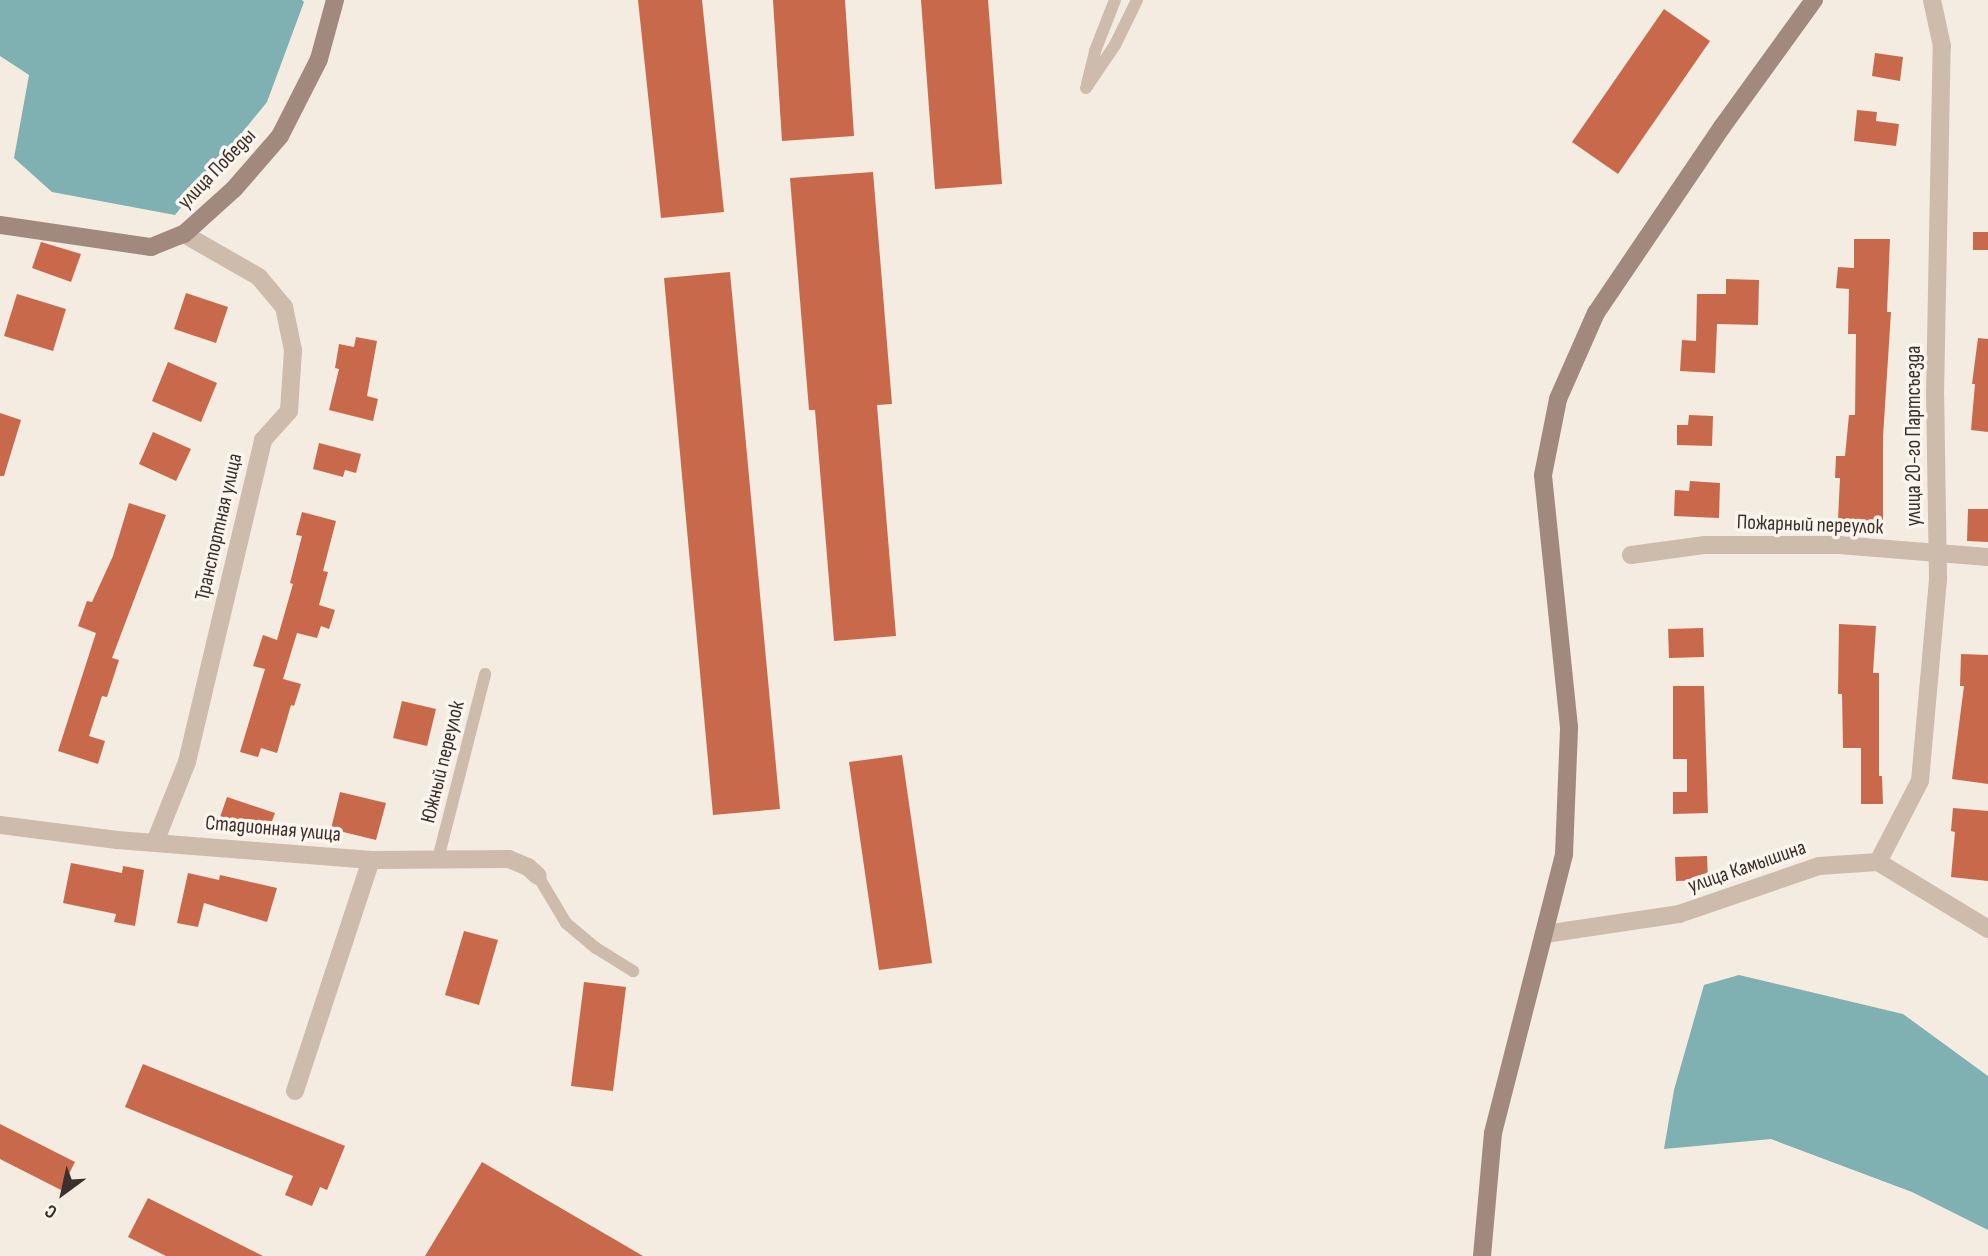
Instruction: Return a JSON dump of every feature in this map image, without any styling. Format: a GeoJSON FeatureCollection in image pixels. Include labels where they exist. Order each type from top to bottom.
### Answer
{"type":"FeatureCollection","features":[{"type":"Feature","properties":{"kind":"street","name":"улица Победы"},"geometry":{"type":"LineString","coordinates":[[0,225],[151,247],[184,234],[234,188],[280,136],[319,59],[335,0]]}},
{"type":"Feature","properties":{"kind":"street"},"geometry":{"type":"LineString","coordinates":[[1482,1256],[1493,1133],[1564,855],[1569,727],[1543,475],[1558,399],[1596,313],[1722,127],[1814,0]]}},
{"type":"Feature","properties":{"kind":"street","name":"улица 20-го Партсъезда"},"geometry":{"type":"LineString","coordinates":[[1878,862],[1920,781],[1938,579],[1935,395],[1941,46],[1933,0]]}},
{"type":"Feature","properties":{"kind":"street","name":"Транспортная улица"},"geometry":{"type":"LineString","coordinates":[[155,842],[187,762],[263,440],[289,411],[293,350],[284,307],[259,277],[184,234]]}},
{"type":"Feature","properties":{"kind":"street","name":"Пожарный переулок"},"geometry":{"type":"LineString","coordinates":[[1631,555],[1705,545],[1839,545],[1988,557]]}},
{"type":"Feature","properties":{"kind":"street","name":"Стадионная улица"},"geometry":{"type":"LineString","coordinates":[[0,825],[155,842],[371,859],[509,859],[528,867],[538,876]]}},
{"type":"Feature","properties":{"kind":"street"},"geometry":{"type":"LineString","coordinates":[[295,1091],[371,859]]}},
{"type":"Feature","properties":{"kind":"street"},"geometry":{"type":"LineString","coordinates":[[1878,862],[1988,929]]}},
{"type":"Feature","properties":{"kind":"street","name":"улица Камышина"},"geometry":{"type":"LineString","coordinates":[[1545,934],[1679,914],[1819,866],[1878,862]]}},
{"type":"Feature","properties":{"kind":"lane"},"geometry":{"type":"LineString","coordinates":[[1115,0],[1095,51],[1086,88],[1115,45],[1138,0]]}},
{"type":"Feature","properties":{"kind":"lane","name":"Южный переулок"},"geometry":{"type":"LineString","coordinates":[[438,859],[485,674]]}},
{"type":"Feature","properties":{"kind":"lane"},"geometry":{"type":"LineString","coordinates":[[538,876],[566,923],[596,948],[634,971]]}},
{"type":"Feature","properties":{"kind":"water"},"geometry":{"type":"Polygon","coordinates":[[[0,0],[304,2],[267,102],[175,215],[52,192],[14,158],[29,75],[0,56],[0,0]]]}},
{"type":"Feature","properties":{"kind":"water"},"geometry":{"type":"Polygon","coordinates":[[[1739,975],[1903,1014],[1988,1076],[1988,1230],[1912,1192],[1771,1139],[1664,1149],[1674,1090],[1704,985],[1739,975]]]}},
{"type":"Feature","properties":{"kind":"building"},"geometry":{"type":"Polygon","coordinates":[[[638,0],[702,0],[724,212],[661,218],[638,0]]]}},
{"type":"Feature","properties":{"kind":"building"},"geometry":{"type":"Polygon","coordinates":[[[773,0],[845,0],[854,136],[782,141],[773,0]]]}},
{"type":"Feature","properties":{"kind":"building"},"geometry":{"type":"Polygon","coordinates":[[[921,0],[988,0],[1002,184],[935,189],[921,0]]]}},
{"type":"Feature","properties":{"kind":"building"},"geometry":{"type":"Polygon","coordinates":[[[1664,9],[1710,41],[1618,174],[1572,142],[1664,9]]]}},
{"type":"Feature","properties":{"kind":"building"},"geometry":{"type":"Polygon","coordinates":[[[1875,53],[1903,57],[1900,81],[1872,76],[1875,53]]]}},
{"type":"Feature","properties":{"kind":"building"},"geometry":{"type":"Polygon","coordinates":[[[1857,110],[1877,112],[1876,121],[1899,124],[1896,146],[1854,141],[1857,110]]]}},
{"type":"Feature","properties":{"kind":"building"},"geometry":{"type":"Polygon","coordinates":[[[873,172],[892,404],[877,405],[896,636],[834,641],[815,410],[809,410],[790,178],[873,172]]]}},
{"type":"Feature","properties":{"kind":"building"},"geometry":{"type":"Polygon","coordinates":[[[1973,232],[1988,232],[1988,250],[1973,250],[1973,232]]]}},
{"type":"Feature","properties":{"kind":"building"},"geometry":{"type":"Polygon","coordinates":[[[1854,239],[1890,239],[1887,312],[1891,312],[1883,437],[1883,521],[1838,520],[1840,478],[1835,478],[1836,456],[1845,456],[1849,415],[1855,415],[1856,334],[1848,334],[1849,289],[1836,288],[1838,267],[1854,268],[1854,239]]]}},
{"type":"Feature","properties":{"kind":"building"},"geometry":{"type":"Polygon","coordinates":[[[41,242],[81,254],[71,282],[32,268],[41,242]]]}},
{"type":"Feature","properties":{"kind":"building"},"geometry":{"type":"Polygon","coordinates":[[[730,272],[780,809],[713,815],[664,278],[730,272]]]}},
{"type":"Feature","properties":{"kind":"building"},"geometry":{"type":"Polygon","coordinates":[[[1726,279],[1759,280],[1758,325],[1717,324],[1715,373],[1680,371],[1682,340],[1696,341],[1697,294],[1726,294],[1726,279]]]}},
{"type":"Feature","properties":{"kind":"building"},"geometry":{"type":"Polygon","coordinates":[[[186,293],[228,307],[216,343],[174,329],[186,293]]]}},
{"type":"Feature","properties":{"kind":"building"},"geometry":{"type":"Polygon","coordinates":[[[17,294],[66,309],[53,351],[4,336],[17,294]]]}},
{"type":"Feature","properties":{"kind":"building"},"geometry":{"type":"Polygon","coordinates":[[[356,337],[377,341],[367,396],[378,399],[373,421],[329,410],[339,369],[335,368],[339,344],[354,347],[356,337]]]}},
{"type":"Feature","properties":{"kind":"building"},"geometry":{"type":"Polygon","coordinates":[[[1978,338],[1988,339],[1988,432],[1971,430],[1975,384],[1972,384],[1978,338]]]}},
{"type":"Feature","properties":{"kind":"building"},"geometry":{"type":"Polygon","coordinates":[[[168,362],[217,383],[201,422],[152,401],[168,362]]]}},
{"type":"Feature","properties":{"kind":"building"},"geometry":{"type":"Polygon","coordinates":[[[0,413],[21,420],[4,476],[0,476],[0,413]]]}},
{"type":"Feature","properties":{"kind":"building"},"geometry":{"type":"Polygon","coordinates":[[[1689,415],[1713,416],[1712,446],[1677,445],[1677,425],[1688,425],[1689,415]]]}},
{"type":"Feature","properties":{"kind":"building"},"geometry":{"type":"Polygon","coordinates":[[[153,432],[191,449],[176,481],[139,464],[153,432]]]}},
{"type":"Feature","properties":{"kind":"building"},"geometry":{"type":"Polygon","coordinates":[[[319,443],[361,454],[356,473],[345,470],[343,477],[313,469],[319,443]]]}},
{"type":"Feature","properties":{"kind":"building"},"geometry":{"type":"Polygon","coordinates":[[[1690,481],[1720,483],[1719,518],[1674,516],[1675,490],[1689,491],[1690,481]]]}},
{"type":"Feature","properties":{"kind":"building"},"geometry":{"type":"Polygon","coordinates":[[[129,503],[166,515],[112,658],[119,660],[107,697],[102,696],[89,736],[105,741],[98,764],[58,751],[96,633],[78,626],[87,601],[92,602],[113,556],[129,503]]]}},
{"type":"Feature","properties":{"kind":"building"},"geometry":{"type":"Polygon","coordinates":[[[1968,509],[1988,509],[1988,542],[1967,541],[1968,509]]]}},
{"type":"Feature","properties":{"kind":"building"},"geometry":{"type":"Polygon","coordinates":[[[302,512],[336,521],[323,571],[328,572],[319,605],[335,610],[329,629],[321,626],[317,638],[297,633],[283,679],[301,684],[294,706],[291,705],[277,753],[261,748],[258,757],[240,752],[265,669],[253,666],[263,635],[277,640],[293,584],[290,583],[302,536],[296,535],[302,512]]]}},
{"type":"Feature","properties":{"kind":"building"},"geometry":{"type":"Polygon","coordinates":[[[1839,624],[1876,626],[1873,673],[1879,673],[1879,776],[1882,776],[1883,804],[1861,804],[1861,748],[1843,748],[1842,694],[1838,694],[1839,624]]]}},
{"type":"Feature","properties":{"kind":"building"},"geometry":{"type":"Polygon","coordinates":[[[1703,628],[1704,657],[1669,658],[1668,629],[1703,628]]]}},
{"type":"Feature","properties":{"kind":"building"},"geometry":{"type":"Polygon","coordinates":[[[1961,654],[1988,655],[1988,784],[1952,779],[1964,686],[1960,686],[1961,654]]]}},
{"type":"Feature","properties":{"kind":"building"},"geometry":{"type":"Polygon","coordinates":[[[1673,686],[1704,686],[1708,813],[1673,814],[1673,792],[1687,792],[1687,759],[1673,759],[1673,686]]]}},
{"type":"Feature","properties":{"kind":"building"},"geometry":{"type":"Polygon","coordinates":[[[402,701],[436,709],[427,746],[393,738],[402,701]]]}},
{"type":"Feature","properties":{"kind":"building"},"geometry":{"type":"Polygon","coordinates":[[[902,755],[932,963],[879,970],[849,762],[902,755]]]}},
{"type":"Feature","properties":{"kind":"building"},"geometry":{"type":"Polygon","coordinates":[[[340,792],[386,803],[376,840],[331,829],[340,792]]]}},
{"type":"Feature","properties":{"kind":"building"},"geometry":{"type":"Polygon","coordinates":[[[227,797],[275,813],[266,837],[219,820],[227,797]]]}},
{"type":"Feature","properties":{"kind":"building"},"geometry":{"type":"Polygon","coordinates":[[[1953,808],[1988,811],[1988,881],[1951,877],[1955,832],[1951,831],[1953,808]]]}},
{"type":"Feature","properties":{"kind":"building"},"geometry":{"type":"Polygon","coordinates":[[[1707,856],[1708,880],[1676,881],[1675,857],[1707,856]]]}},
{"type":"Feature","properties":{"kind":"building"},"geometry":{"type":"Polygon","coordinates":[[[71,863],[122,873],[123,866],[144,870],[135,926],[114,922],[116,914],[63,903],[71,863]]]}},
{"type":"Feature","properties":{"kind":"building"},"geometry":{"type":"Polygon","coordinates":[[[188,873],[219,880],[220,875],[277,888],[267,922],[204,903],[198,927],[177,923],[188,873]]]}},
{"type":"Feature","properties":{"kind":"building"},"geometry":{"type":"Polygon","coordinates":[[[464,931],[498,940],[479,1005],[445,995],[464,931]]]}},
{"type":"Feature","properties":{"kind":"building"},"geometry":{"type":"Polygon","coordinates":[[[584,982],[626,987],[613,1091],[571,1086],[584,982]]]}},
{"type":"Feature","properties":{"kind":"building"},"geometry":{"type":"Polygon","coordinates":[[[143,1064],[345,1146],[327,1190],[320,1187],[312,1206],[285,1195],[293,1176],[125,1107],[143,1064]]]}},
{"type":"Feature","properties":{"kind":"building"},"geometry":{"type":"Polygon","coordinates":[[[0,1124],[75,1162],[61,1190],[0,1159],[0,1124]]]}},
{"type":"Feature","properties":{"kind":"building"},"geometry":{"type":"Polygon","coordinates":[[[482,1162],[643,1256],[425,1256],[482,1162]]]}},
{"type":"Feature","properties":{"kind":"building"},"geometry":{"type":"Polygon","coordinates":[[[148,1198],[263,1256],[166,1256],[128,1237],[148,1198]]]}}]}
